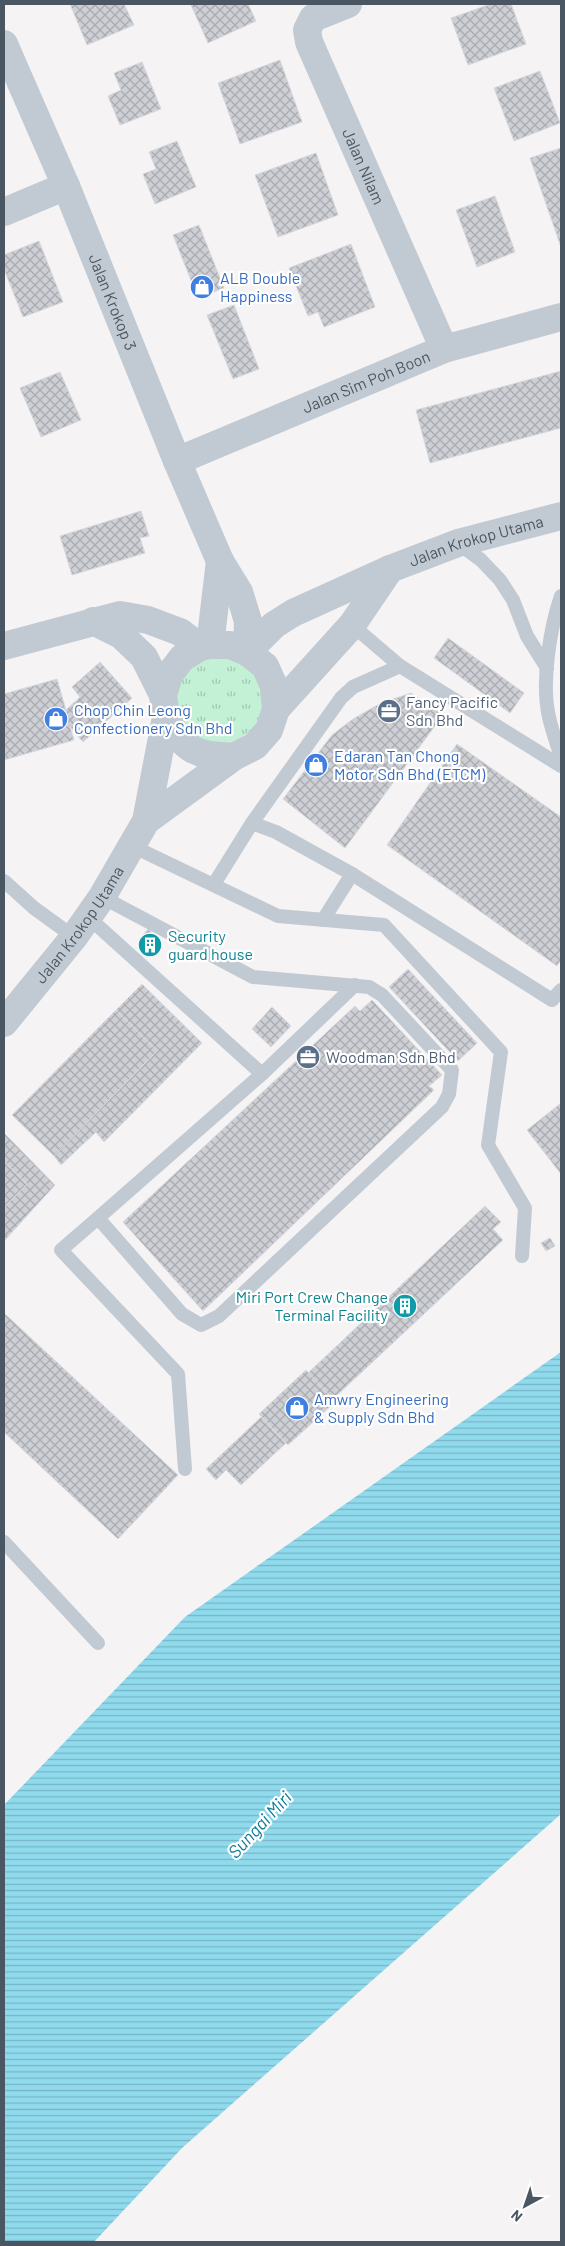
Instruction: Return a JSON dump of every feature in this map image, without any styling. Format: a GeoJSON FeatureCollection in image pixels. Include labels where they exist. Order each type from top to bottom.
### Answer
{"type":"FeatureCollection","features":[{"type":"Feature","properties":{"kind":"street","name":"Jalan Nilam"},"geometry":{"type":"LineString","coordinates":[[348,4],[313,18],[307,30],[309,42],[444,348]]}},
{"type":"Feature","properties":{"kind":"street","name":"Jalan Krokop 3"},"geometry":{"type":"LineString","coordinates":[[4,44],[66,186],[177,461],[220,561],[239,592],[248,621],[247,652]]}},
{"type":"Feature","properties":{"kind":"street"},"geometry":{"type":"LineString","coordinates":[[4,212],[66,186]]}},
{"type":"Feature","properties":{"kind":"street","name":"Jalan Sim Poh Boon"},"geometry":{"type":"LineString","coordinates":[[177,461],[444,348],[561,317]]}},
{"type":"Feature","properties":{"kind":"street","name":"Jalan Krokop Utama"},"geometry":{"type":"LineString","coordinates":[[247,652],[274,625],[293,613],[390,569],[458,544],[561,516]]}},
{"type":"Feature","properties":{"kind":"street"},"geometry":{"type":"LineString","coordinates":[[205,646],[220,561]]}},
{"type":"Feature","properties":{"kind":"street"},"geometry":{"type":"LineString","coordinates":[[276,709],[352,626],[390,569]]}},
{"type":"Feature","properties":{"kind":"street"},"geometry":{"type":"LineString","coordinates":[[4,646],[120,615],[148,620],[180,632],[205,646]]}},
{"type":"Feature","properties":{"kind":"street"},"geometry":{"type":"LineString","coordinates":[[93,621],[121,635],[144,657],[176,736],[192,750],[213,757],[235,756]]}},
{"type":"Feature","properties":{"kind":"street"},"geometry":{"type":"LineString","coordinates":[[230,645],[247,652],[264,666],[274,686],[276,709],[269,730],[255,746],[235,756],[146,820],[169,675],[182,658],[205,646],[230,645]]}},
{"type":"Feature","properties":{"kind":"street","name":"Jalan Krokop Utama"},"geometry":{"type":"LineString","coordinates":[[4,1023],[88,917],[146,820]]}},
{"type":"Feature","properties":{"kind":"lane"},"geometry":{"type":"LineString","coordinates":[[458,544],[481,560],[500,580],[512,600],[527,636],[547,668]]}},
{"type":"Feature","properties":{"kind":"lane"},"geometry":{"type":"LineString","coordinates":[[561,596],[554,616],[547,668],[548,716],[561,757]]}},
{"type":"Feature","properties":{"kind":"lane"},"geometry":{"type":"LineString","coordinates":[[352,626],[400,666],[561,766]]}},
{"type":"Feature","properties":{"kind":"lane"},"geometry":{"type":"LineString","coordinates":[[214,884],[252,823],[341,698],[354,687],[400,666]]}},
{"type":"Feature","properties":{"kind":"lane"},"geometry":{"type":"LineString","coordinates":[[252,823],[276,832],[352,874],[552,1000],[561,990]]}},
{"type":"Feature","properties":{"kind":"lane"},"geometry":{"type":"LineString","coordinates":[[132,846],[278,916],[384,925],[501,1052],[488,1145],[525,1208],[522,1256]]}},
{"type":"Feature","properties":{"kind":"lane"},"geometry":{"type":"LineString","coordinates":[[322,920],[352,874]]}},
{"type":"Feature","properties":{"kind":"lane"},"geometry":{"type":"LineString","coordinates":[[4,881],[34,908],[88,917],[253,977],[369,987],[382,995],[452,1070],[449,1094],[442,1107],[219,1316],[201,1325],[182,1314],[98,1218]]}},
{"type":"Feature","properties":{"kind":"lane"},"geometry":{"type":"LineString","coordinates":[[88,917],[262,1074]]}},
{"type":"Feature","properties":{"kind":"lane"},"geometry":{"type":"LineString","coordinates":[[185,1469],[178,1374],[61,1250],[262,1074],[355,985]]}},
{"type":"Feature","properties":{"kind":"lane"},"geometry":{"type":"LineString","coordinates":[[4,1542],[98,1643]]}},
{"type":"Feature","properties":{"kind":"green space"},"geometry":{"type":"Polygon","coordinates":[[[220,657],[236,660],[244,664],[256,676],[260,684],[263,700],[260,716],[256,724],[244,736],[236,740],[220,743],[204,740],[196,736],[184,724],[180,716],[177,700],[180,684],[184,676],[196,664],[204,660],[220,657]]]}},
{"type":"Feature","properties":{"kind":"water","name":"Sungai Miri"},"geometry":{"type":"Polygon","coordinates":[[[561,1352],[561,1814],[182,2148],[94,2242],[4,2242],[4,1805],[185,1617],[561,1352]]]}},
{"type":"Feature","properties":{"kind":"building"},"geometry":{"type":"Polygon","coordinates":[[[70,4],[124,4],[134,25],[87,45],[70,4]]]}},
{"type":"Feature","properties":{"kind":"building"},"geometry":{"type":"Polygon","coordinates":[[[248,4],[256,21],[208,43],[191,5],[248,4]]]}},
{"type":"Feature","properties":{"kind":"building"},"geometry":{"type":"Polygon","coordinates":[[[491,4],[511,4],[526,44],[468,65],[451,18],[491,4]]]}},
{"type":"Feature","properties":{"kind":"building"},"geometry":{"type":"Polygon","coordinates":[[[280,60],[302,122],[240,144],[218,83],[280,60]]]}},
{"type":"Feature","properties":{"kind":"building"},"geometry":{"type":"Polygon","coordinates":[[[142,62],[161,109],[120,125],[108,96],[121,90],[114,73],[142,62]]]}},
{"type":"Feature","properties":{"kind":"building"},"geometry":{"type":"Polygon","coordinates":[[[540,71],[560,123],[514,141],[494,88],[540,71]]]}},
{"type":"Feature","properties":{"kind":"building"},"geometry":{"type":"Polygon","coordinates":[[[177,141],[196,187],[155,204],[143,174],[156,169],[149,152],[177,141]]]}},
{"type":"Feature","properties":{"kind":"building"},"geometry":{"type":"Polygon","coordinates":[[[561,148],[561,247],[530,158],[561,148]]]}},
{"type":"Feature","properties":{"kind":"building"},"geometry":{"type":"Polygon","coordinates":[[[316,153],[338,215],[278,237],[255,175],[316,153]]]}},
{"type":"Feature","properties":{"kind":"building"},"geometry":{"type":"Polygon","coordinates":[[[495,196],[515,252],[477,267],[456,210],[495,196]]]}},
{"type":"Feature","properties":{"kind":"building"},"geometry":{"type":"Polygon","coordinates":[[[199,225],[224,288],[198,298],[173,235],[199,225]]]}},
{"type":"Feature","properties":{"kind":"building"},"geometry":{"type":"Polygon","coordinates":[[[39,241],[63,302],[23,317],[4,269],[4,255],[39,241]]]}},
{"type":"Feature","properties":{"kind":"building"},"geometry":{"type":"Polygon","coordinates":[[[351,244],[375,307],[324,327],[318,312],[308,316],[289,268],[351,244]]]}},
{"type":"Feature","properties":{"kind":"building"},"geometry":{"type":"Polygon","coordinates":[[[234,305],[259,369],[233,379],[207,315],[234,305]]]}},
{"type":"Feature","properties":{"kind":"building"},"geometry":{"type":"Polygon","coordinates":[[[561,371],[561,428],[430,463],[416,410],[561,371]]]}},
{"type":"Feature","properties":{"kind":"building"},"geometry":{"type":"Polygon","coordinates":[[[60,372],[81,420],[41,437],[20,388],[60,372]]]}},
{"type":"Feature","properties":{"kind":"building"},"geometry":{"type":"Polygon","coordinates":[[[141,511],[149,536],[140,538],[145,553],[72,575],[60,536],[141,511]]]}},
{"type":"Feature","properties":{"kind":"building"},"geometry":{"type":"Polygon","coordinates":[[[448,638],[524,693],[510,713],[434,658],[448,638]]]}},
{"type":"Feature","properties":{"kind":"building","name":"Chop Chin Leong Confectionery Sdn Bhd"},"geometry":{"type":"Polygon","coordinates":[[[100,662],[132,698],[83,742],[70,727],[74,740],[4,760],[4,694],[57,679],[66,710],[80,697],[72,687],[100,662]]]}},
{"type":"Feature","properties":{"kind":"building"},"geometry":{"type":"Polygon","coordinates":[[[411,693],[443,715],[345,848],[283,799],[332,735],[353,719],[381,703],[411,693]]]}},
{"type":"Feature","properties":{"kind":"building"},"geometry":{"type":"Polygon","coordinates":[[[457,744],[561,817],[561,960],[557,966],[387,845],[457,744]]]}},
{"type":"Feature","properties":{"kind":"building","name":"Security guard house"},"geometry":{"type":"Polygon","coordinates":[[[148,929],[160,940],[150,951],[139,940],[148,929]]]}},
{"type":"Feature","properties":{"kind":"building"},"geometry":{"type":"Polygon","coordinates":[[[408,969],[477,1043],[458,1061],[389,987],[408,969]]]}},
{"type":"Feature","properties":{"kind":"building"},"geometry":{"type":"Polygon","coordinates":[[[142,984],[202,1043],[104,1142],[96,1132],[61,1165],[54,1156],[157,1051],[116,1010],[142,984]]]}},
{"type":"Feature","properties":{"kind":"building"},"geometry":{"type":"Polygon","coordinates":[[[372,1000],[442,1075],[429,1086],[434,1090],[203,1311],[123,1222],[355,1006],[360,1011],[372,1000]]]}},
{"type":"Feature","properties":{"kind":"building"},"geometry":{"type":"Polygon","coordinates":[[[272,1007],[291,1026],[271,1047],[252,1029],[272,1007]]]}},
{"type":"Feature","properties":{"kind":"building"},"geometry":{"type":"Polygon","coordinates":[[[116,1010],[157,1051],[54,1156],[12,1115],[116,1010]]]}},
{"type":"Feature","properties":{"kind":"building"},"geometry":{"type":"Polygon","coordinates":[[[561,1103],[561,1174],[527,1130],[561,1103]]]}},
{"type":"Feature","properties":{"kind":"building"},"geometry":{"type":"Polygon","coordinates":[[[4,1133],[55,1185],[4,1241],[4,1207],[27,1184],[4,1161],[4,1133]]]}},
{"type":"Feature","properties":{"kind":"building"},"geometry":{"type":"Polygon","coordinates":[[[4,1161],[27,1184],[4,1207],[4,1161]]]}},
{"type":"Feature","properties":{"kind":"building","name":"Miri Port Crew Change Terminal Facility"},"geometry":{"type":"Polygon","coordinates":[[[485,1206],[501,1222],[493,1229],[503,1240],[333,1399],[308,1373],[485,1206]]]}},
{"type":"Feature","properties":{"kind":"building"},"geometry":{"type":"Polygon","coordinates":[[[550,1238],[555,1246],[546,1251],[541,1243],[550,1238]]]}},
{"type":"Feature","properties":{"kind":"building"},"geometry":{"type":"Polygon","coordinates":[[[4,1313],[178,1475],[118,1539],[4,1432],[4,1313]]]}},
{"type":"Feature","properties":{"kind":"building","name":"Amwry Engineering & Supply Sdn Bhd"},"geometry":{"type":"Polygon","coordinates":[[[306,1370],[335,1402],[288,1445],[259,1414],[306,1370]]]}},
{"type":"Feature","properties":{"kind":"building"},"geometry":{"type":"Polygon","coordinates":[[[261,1417],[286,1443],[241,1485],[226,1470],[216,1480],[206,1469],[261,1417]]]}},
{"type":"Feature","properties":{"kind":"place","name":"ALB Double Happiness"},"geometry":{"type":"Point","coordinates":[202,287]}},
{"type":"Feature","properties":{"kind":"place","name":"Fancy Pacific Sdn Bhd"},"geometry":{"type":"Point","coordinates":[389,711]}},
{"type":"Feature","properties":{"kind":"place","name":"Chop Chin Leong Confectionery Sdn Bhd"},"geometry":{"type":"Point","coordinates":[56,719]}},
{"type":"Feature","properties":{"kind":"place","name":"Edaran Tan Chong Motor Sdn Bhd (ETCM)"},"geometry":{"type":"Point","coordinates":[316,765]}},
{"type":"Feature","properties":{"kind":"place","name":"Security guard house"},"geometry":{"type":"Point","coordinates":[150,945]}},
{"type":"Feature","properties":{"kind":"place","name":"Woodman Sdn Bhd"},"geometry":{"type":"Point","coordinates":[308,1057]}},
{"type":"Feature","properties":{"kind":"place","name":"Miri Port Crew Change Terminal Facility"},"geometry":{"type":"Point","coordinates":[405,1306]}},
{"type":"Feature","properties":{"kind":"place","name":"Amwry Engineering & Supply Sdn Bhd"},"geometry":{"type":"Point","coordinates":[297,1408]}}]}
